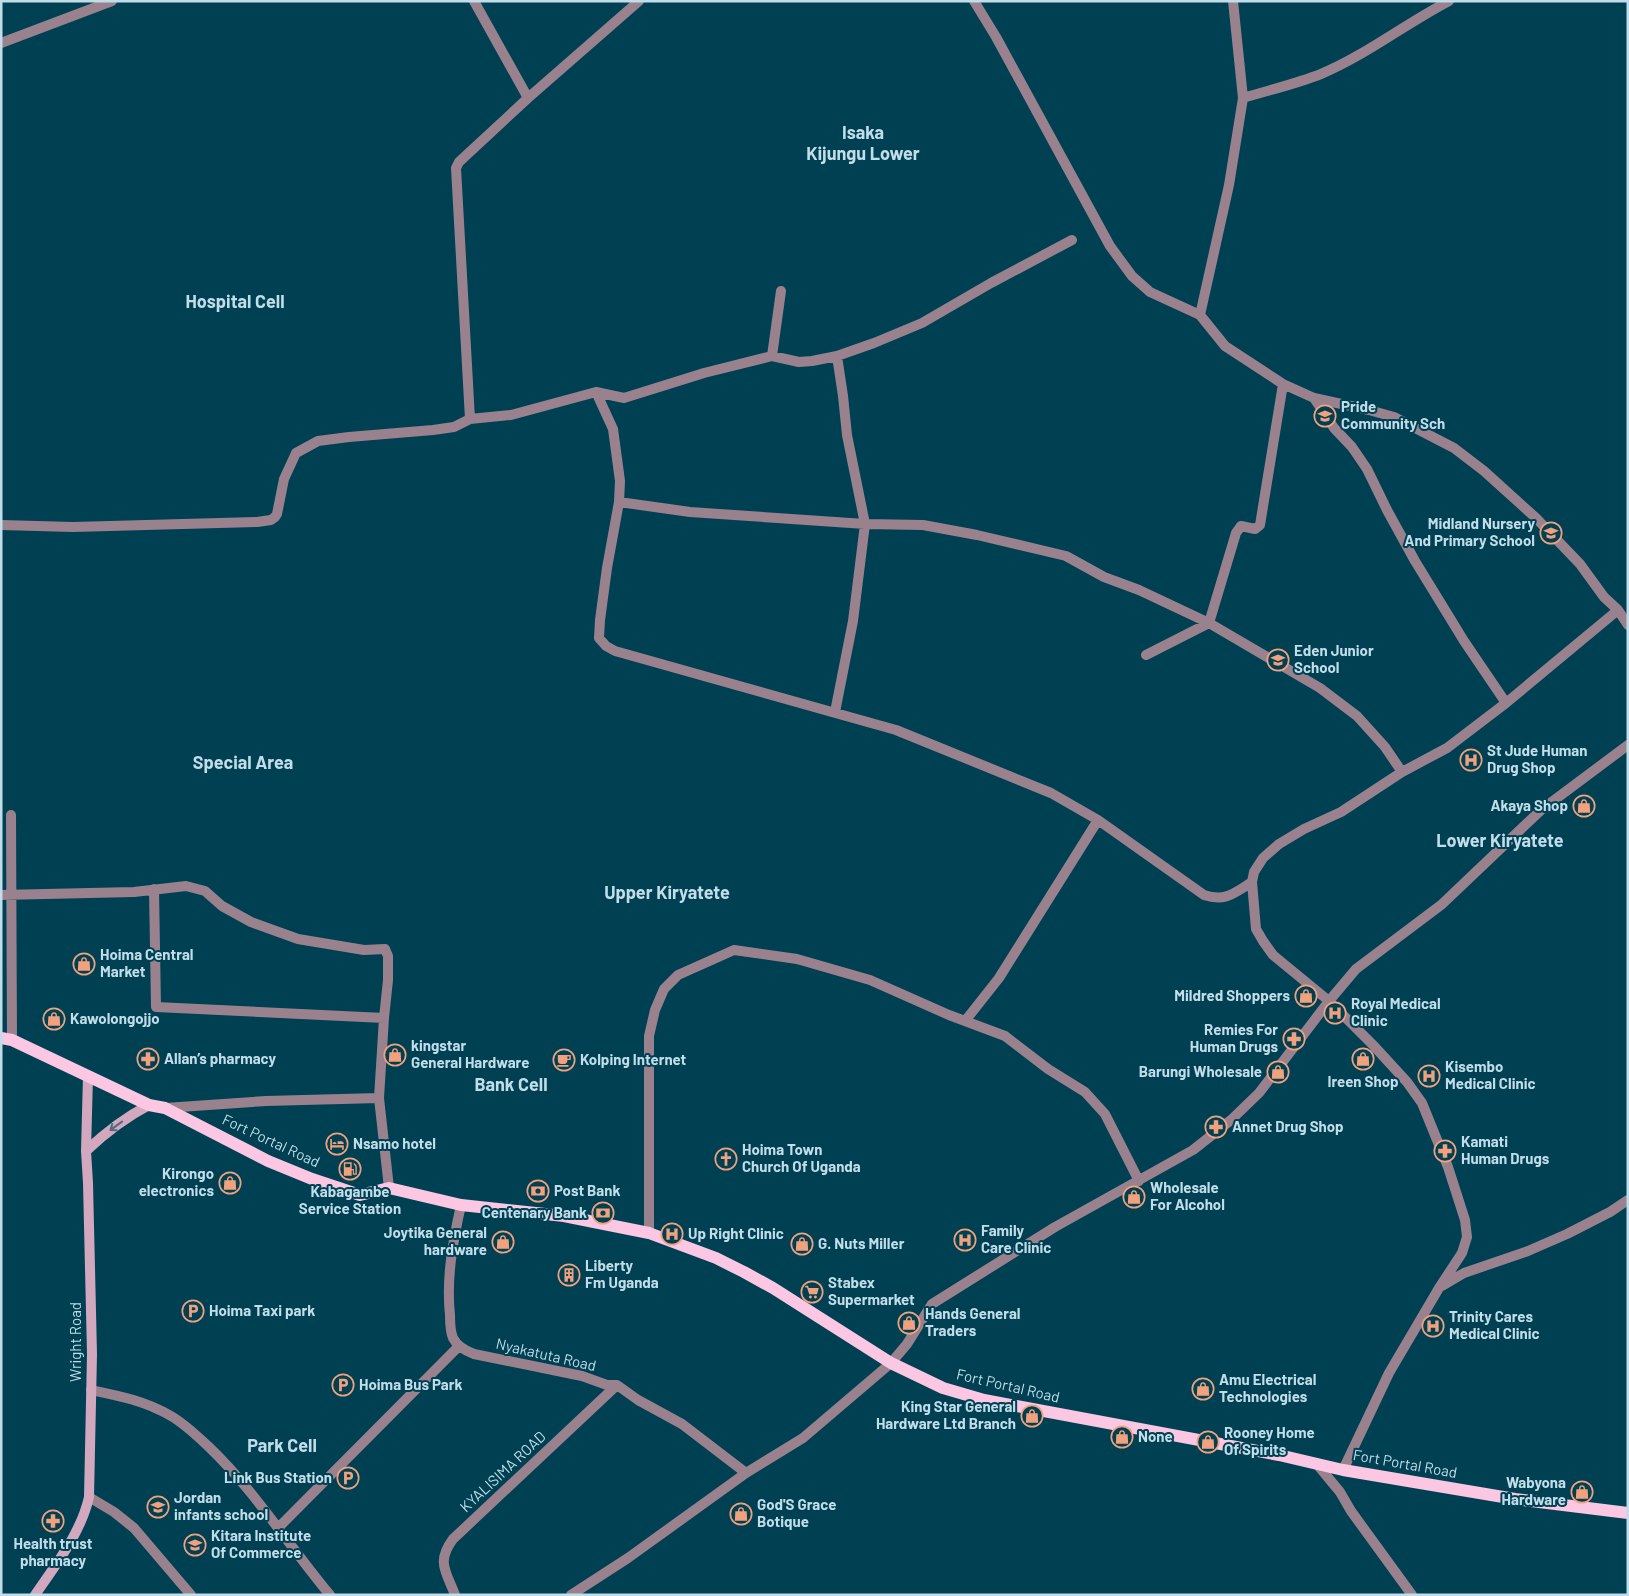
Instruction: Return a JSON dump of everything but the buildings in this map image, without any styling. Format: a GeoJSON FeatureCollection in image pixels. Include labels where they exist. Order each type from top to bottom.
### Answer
{"type":"FeatureCollection","features":[{"type":"Feature","properties":{"kind":"main road","name":"Fort Portal Road"},"geometry":{"type":"LineString","coordinates":[[6,1039],[149,1105],[165,1108],[268,1161],[312,1179],[360,1194],[389,1188],[461,1205],[564,1216],[649,1233],[716,1258],[744,1272],[773,1288],[891,1363],[943,1388],[984,1400],[1279,1455],[1343,1470],[1515,1499],[1628,1513]]}},
{"type":"Feature","properties":{"kind":"street"},"geometry":{"type":"LineString","coordinates":[[1,43],[112,1]]}},
{"type":"Feature","properties":{"kind":"street"},"geometry":{"type":"LineString","coordinates":[[474,1],[528,98]]}},
{"type":"Feature","properties":{"kind":"street"},"geometry":{"type":"LineString","coordinates":[[470,419],[456,168],[459,162],[528,98],[639,1]]}},
{"type":"Feature","properties":{"kind":"street"},"geometry":{"type":"LineString","coordinates":[[974,1],[996,37],[1110,246],[1132,276],[1150,292],[1200,315],[1225,346],[1283,384],[1314,398],[1394,417],[1454,448],[1484,471],[1536,518],[1580,564],[1604,597],[1618,610],[1628,625]]}},
{"type":"Feature","properties":{"kind":"street"},"geometry":{"type":"LineString","coordinates":[[1200,315],[1229,184],[1243,98],[1233,1]]}},
{"type":"Feature","properties":{"kind":"street"},"geometry":{"type":"LineString","coordinates":[[1243,98],[1320,74],[1365,52],[1424,14],[1449,1]]}},
{"type":"Feature","properties":{"kind":"street"},"geometry":{"type":"LineString","coordinates":[[1,525],[73,527],[271,520],[277,514],[284,479],[296,453],[318,441],[454,427],[470,419],[511,415],[596,392],[624,398],[704,373],[772,356],[799,362],[837,356],[922,323],[991,283],[1072,240]]}},
{"type":"Feature","properties":{"kind":"street"},"geometry":{"type":"LineString","coordinates":[[772,356],[781,291]]}},
{"type":"Feature","properties":{"kind":"street"},"geometry":{"type":"LineString","coordinates":[[835,712],[853,621],[865,524],[847,435],[844,396],[837,356]]}},
{"type":"Feature","properties":{"kind":"street"},"geometry":{"type":"LineString","coordinates":[[1146,655],[1209,622],[1236,533],[1241,526],[1245,525],[1255,529],[1261,521],[1283,384]]}},
{"type":"Feature","properties":{"kind":"street"},"geometry":{"type":"LineString","coordinates":[[596,392],[613,429],[620,481],[620,502],[607,568],[600,620],[600,638],[606,646],[615,651],[896,730],[1051,793],[1098,820],[1204,895],[1216,898],[1228,897],[1252,882]]}},
{"type":"Feature","properties":{"kind":"street"},"geometry":{"type":"LineString","coordinates":[[1314,398],[1334,428],[1352,447],[1367,469],[1415,560],[1464,641],[1506,703]]}},
{"type":"Feature","properties":{"kind":"street"},"geometry":{"type":"LineString","coordinates":[[620,502],[690,512],[865,524],[923,525],[977,535],[1066,556],[1104,577],[1139,590],[1209,622],[1320,688],[1357,716],[1384,747],[1402,772]]}},
{"type":"Feature","properties":{"kind":"street"},"geometry":{"type":"LineString","coordinates":[[1343,1470],[1389,1372],[1462,1252],[1467,1236],[1466,1220],[1448,1167],[1422,1103],[1407,1082],[1329,1001],[1274,955],[1263,941],[1256,928],[1252,882],[1254,872],[1263,858],[1279,844],[1304,829],[1341,812],[1402,772],[1447,748],[1506,703],[1618,610]]}},
{"type":"Feature","properties":{"kind":"street"},"geometry":{"type":"LineString","coordinates":[[571,1595],[628,1558],[746,1473],[803,1438],[891,1363],[907,1344],[932,1304],[1055,1227],[1193,1150],[1231,1120],[1259,1093],[1329,1001],[1356,969],[1441,905],[1541,810],[1628,745]]}},
{"type":"Feature","properties":{"kind":"street"},"geometry":{"type":"LineString","coordinates":[[6,1039],[6,894],[11,815]]}},
{"type":"Feature","properties":{"kind":"street"},"geometry":{"type":"LineString","coordinates":[[965,1022],[999,978],[1098,820]]}},
{"type":"Feature","properties":{"kind":"street"},"geometry":{"type":"LineString","coordinates":[[6,894],[134,892],[186,886],[205,891],[222,906],[251,922],[298,939],[364,950],[385,948],[388,956],[388,980],[379,1098],[389,1188]]}},
{"type":"Feature","properties":{"kind":"street"},"geometry":{"type":"LineString","coordinates":[[154,889],[156,1007],[384,1018]]}},
{"type":"Feature","properties":{"kind":"street"},"geometry":{"type":"LineString","coordinates":[[649,1233],[649,1036],[655,1010],[664,989],[678,975],[734,950],[797,959],[870,980],[965,1022],[1005,1036],[1048,1069],[1085,1092],[1105,1114],[1139,1181]]}},
{"type":"Feature","properties":{"kind":"street","name":"Wright Road"},"geometry":{"type":"LineString","coordinates":[[35,1595],[77,1530],[85,1513],[89,1496],[91,1316],[86,1151],[88,1076]]}},
{"type":"Feature","properties":{"kind":"street"},"geometry":{"type":"LineString","coordinates":[[165,1108],[266,1101],[379,1098]]}},
{"type":"Feature","properties":{"kind":"street"},"geometry":{"type":"LineString","coordinates":[[86,1151],[107,1132],[132,1114],[149,1105]]}},
{"type":"Feature","properties":{"kind":"street"},"geometry":{"type":"LineString","coordinates":[[1439,1288],[1464,1273],[1528,1251],[1567,1234],[1610,1212],[1628,1200]]}},
{"type":"Feature","properties":{"kind":"street"},"geometry":{"type":"LineString","coordinates":[[278,1528],[459,1346],[451,1328],[448,1296],[455,1233],[461,1205]]}},
{"type":"Feature","properties":{"kind":"street","name":"Nyakatuta Road"},"geometry":{"type":"LineString","coordinates":[[459,1346],[474,1354],[582,1376],[607,1385],[617,1385],[638,1400],[682,1424],[746,1473]]}},
{"type":"Feature","properties":{"kind":"street","name":"KYALISIMA ROAD"},"geometry":{"type":"LineString","coordinates":[[455,1595],[443,1561],[444,1555],[453,1539],[617,1385]]}},
{"type":"Feature","properties":{"kind":"street"},"geometry":{"type":"LineString","coordinates":[[91,1390],[136,1400],[171,1416],[183,1424],[227,1465],[330,1595]]}},
{"type":"Feature","properties":{"kind":"street"},"geometry":{"type":"LineString","coordinates":[[1316,1464],[1340,1492],[1351,1511],[1412,1595]]}},
{"type":"Feature","properties":{"kind":"street"},"geometry":{"type":"LineString","coordinates":[[89,1496],[134,1528],[191,1595]]}},
{"type":"Feature","properties":{"kind":"place","name":"Pride Community Sch"},"geometry":{"type":"Point","coordinates":[1325,416]}},
{"type":"Feature","properties":{"kind":"place","name":"Midland Nursery And Primary School"},"geometry":{"type":"Point","coordinates":[1551,533]}},
{"type":"Feature","properties":{"kind":"place","name":"Eden Junior School"},"geometry":{"type":"Point","coordinates":[1278,660]}},
{"type":"Feature","properties":{"kind":"place","name":"St Jude Human Drug Shop"},"geometry":{"type":"Point","coordinates":[1471,760]}},
{"type":"Feature","properties":{"kind":"place","name":"Akaya Shop"},"geometry":{"type":"Point","coordinates":[1584,806]}},
{"type":"Feature","properties":{"kind":"place","name":"Hoima Central Market"},"geometry":{"type":"Point","coordinates":[84,964]}},
{"type":"Feature","properties":{"kind":"place","name":"Mildred Shoppers"},"geometry":{"type":"Point","coordinates":[1306,996]}},
{"type":"Feature","properties":{"kind":"place","name":"Royal Medical Clinic"},"geometry":{"type":"Point","coordinates":[1335,1013]}},
{"type":"Feature","properties":{"kind":"place","name":"Kawolongojjo"},"geometry":{"type":"Point","coordinates":[54,1019]}},
{"type":"Feature","properties":{"kind":"place","name":"Remies For Human Drugs"},"geometry":{"type":"Point","coordinates":[1294,1039]}},
{"type":"Feature","properties":{"kind":"place","name":"kingstar General Hardware"},"geometry":{"type":"Point","coordinates":[395,1055]}},
{"type":"Feature","properties":{"kind":"place","name":"Allan’s pharmacy"},"geometry":{"type":"Point","coordinates":[148,1059]}},
{"type":"Feature","properties":{"kind":"place","name":"Ireen Shop"},"geometry":{"type":"Point","coordinates":[1363,1059]}},
{"type":"Feature","properties":{"kind":"place","name":"Kolping Internet"},"geometry":{"type":"Point","coordinates":[564,1060]}},
{"type":"Feature","properties":{"kind":"place","name":"Barungi Wholesale"},"geometry":{"type":"Point","coordinates":[1278,1072]}},
{"type":"Feature","properties":{"kind":"place","name":"Kisembo Medical Clinic"},"geometry":{"type":"Point","coordinates":[1429,1076]}},
{"type":"Feature","properties":{"kind":"place","name":"Annet Drug Shop"},"geometry":{"type":"Point","coordinates":[1216,1127]}},
{"type":"Feature","properties":{"kind":"place","name":"Nsamo hotel"},"geometry":{"type":"Point","coordinates":[337,1144]}},
{"type":"Feature","properties":{"kind":"place","name":"Kamati Human Drugs"},"geometry":{"type":"Point","coordinates":[1445,1151]}},
{"type":"Feature","properties":{"kind":"place","name":"Hoima Town Church Of Uganda"},"geometry":{"type":"Point","coordinates":[726,1159]}},
{"type":"Feature","properties":{"kind":"place","name":"Kabagambe Service Station"},"geometry":{"type":"Point","coordinates":[350,1169]}},
{"type":"Feature","properties":{"kind":"place","name":"Kirongo electronics"},"geometry":{"type":"Point","coordinates":[230,1183]}},
{"type":"Feature","properties":{"kind":"place","name":"Post Bank"},"geometry":{"type":"Point","coordinates":[538,1191]}},
{"type":"Feature","properties":{"kind":"place","name":"Wholesale For Alcohol"},"geometry":{"type":"Point","coordinates":[1134,1197]}},
{"type":"Feature","properties":{"kind":"place","name":"Centenary Bank"},"geometry":{"type":"Point","coordinates":[603,1213]}},
{"type":"Feature","properties":{"kind":"place","name":"Up Right Clinic"},"geometry":{"type":"Point","coordinates":[672,1234]}},
{"type":"Feature","properties":{"kind":"place","name":"Family Care Clinic"},"geometry":{"type":"Point","coordinates":[965,1240]}},
{"type":"Feature","properties":{"kind":"place","name":"Joytika General hardware"},"geometry":{"type":"Point","coordinates":[503,1242]}},
{"type":"Feature","properties":{"kind":"place","name":"G. Nuts Miller"},"geometry":{"type":"Point","coordinates":[802,1244]}},
{"type":"Feature","properties":{"kind":"place","name":"Liberty Fm Uganda"},"geometry":{"type":"Point","coordinates":[569,1275]}},
{"type":"Feature","properties":{"kind":"place","name":"Stabex Supermarket"},"geometry":{"type":"Point","coordinates":[812,1292]}},
{"type":"Feature","properties":{"kind":"place","name":"Hoima Taxi park"},"geometry":{"type":"Point","coordinates":[193,1311]}},
{"type":"Feature","properties":{"kind":"place","name":"Hands General Traders"},"geometry":{"type":"Point","coordinates":[909,1323]}},
{"type":"Feature","properties":{"kind":"place","name":"Trinity Cares Medical Clinic"},"geometry":{"type":"Point","coordinates":[1433,1326]}},
{"type":"Feature","properties":{"kind":"place","name":"Hoima Bus Park"},"geometry":{"type":"Point","coordinates":[343,1385]}},
{"type":"Feature","properties":{"kind":"place","name":"Amu Electrical Technologies"},"geometry":{"type":"Point","coordinates":[1203,1389]}},
{"type":"Feature","properties":{"kind":"place","name":"King Star General Hardware Ltd Branch"},"geometry":{"type":"Point","coordinates":[1032,1416]}},
{"type":"Feature","properties":{"kind":"place","name":"None"},"geometry":{"type":"Point","coordinates":[1122,1437]}},
{"type":"Feature","properties":{"kind":"place","name":"Rooney Home Of Spirits"},"geometry":{"type":"Point","coordinates":[1208,1442]}},
{"type":"Feature","properties":{"kind":"place","name":"Link Bus Station"},"geometry":{"type":"Point","coordinates":[348,1478]}},
{"type":"Feature","properties":{"kind":"place","name":"Wabyona Hardware"},"geometry":{"type":"Point","coordinates":[1582,1492]}},
{"type":"Feature","properties":{"kind":"place","name":"Jordan infants school"},"geometry":{"type":"Point","coordinates":[158,1507]}},
{"type":"Feature","properties":{"kind":"place","name":"God'S Grace Botique"},"geometry":{"type":"Point","coordinates":[741,1514]}},
{"type":"Feature","properties":{"kind":"place","name":"Health trust pharmacy"},"geometry":{"type":"Point","coordinates":[53,1521]}},
{"type":"Feature","properties":{"kind":"place","name":"Kitara Institute Of Commerce"},"geometry":{"type":"Point","coordinates":[195,1545]}},
{"type":"Feature","properties":{"kind":"district","name":"Isaka Kijungu Lower"},"geometry":{"type":"Point","coordinates":[863,143]}},
{"type":"Feature","properties":{"kind":"district","name":"Hospital Cell"},"geometry":{"type":"Point","coordinates":[235,302]}},
{"type":"Feature","properties":{"kind":"district","name":"Special Area"},"geometry":{"type":"Point","coordinates":[243,763]}},
{"type":"Feature","properties":{"kind":"district","name":"Lower Kiryatete"},"geometry":{"type":"Point","coordinates":[1500,841]}},
{"type":"Feature","properties":{"kind":"district","name":"Upper Kiryatete"},"geometry":{"type":"Point","coordinates":[667,893]}},
{"type":"Feature","properties":{"kind":"district","name":"Bank Cell"},"geometry":{"type":"Point","coordinates":[511,1085]}},
{"type":"Feature","properties":{"kind":"district","name":"Park Cell"},"geometry":{"type":"Point","coordinates":[282,1446]}}]}
